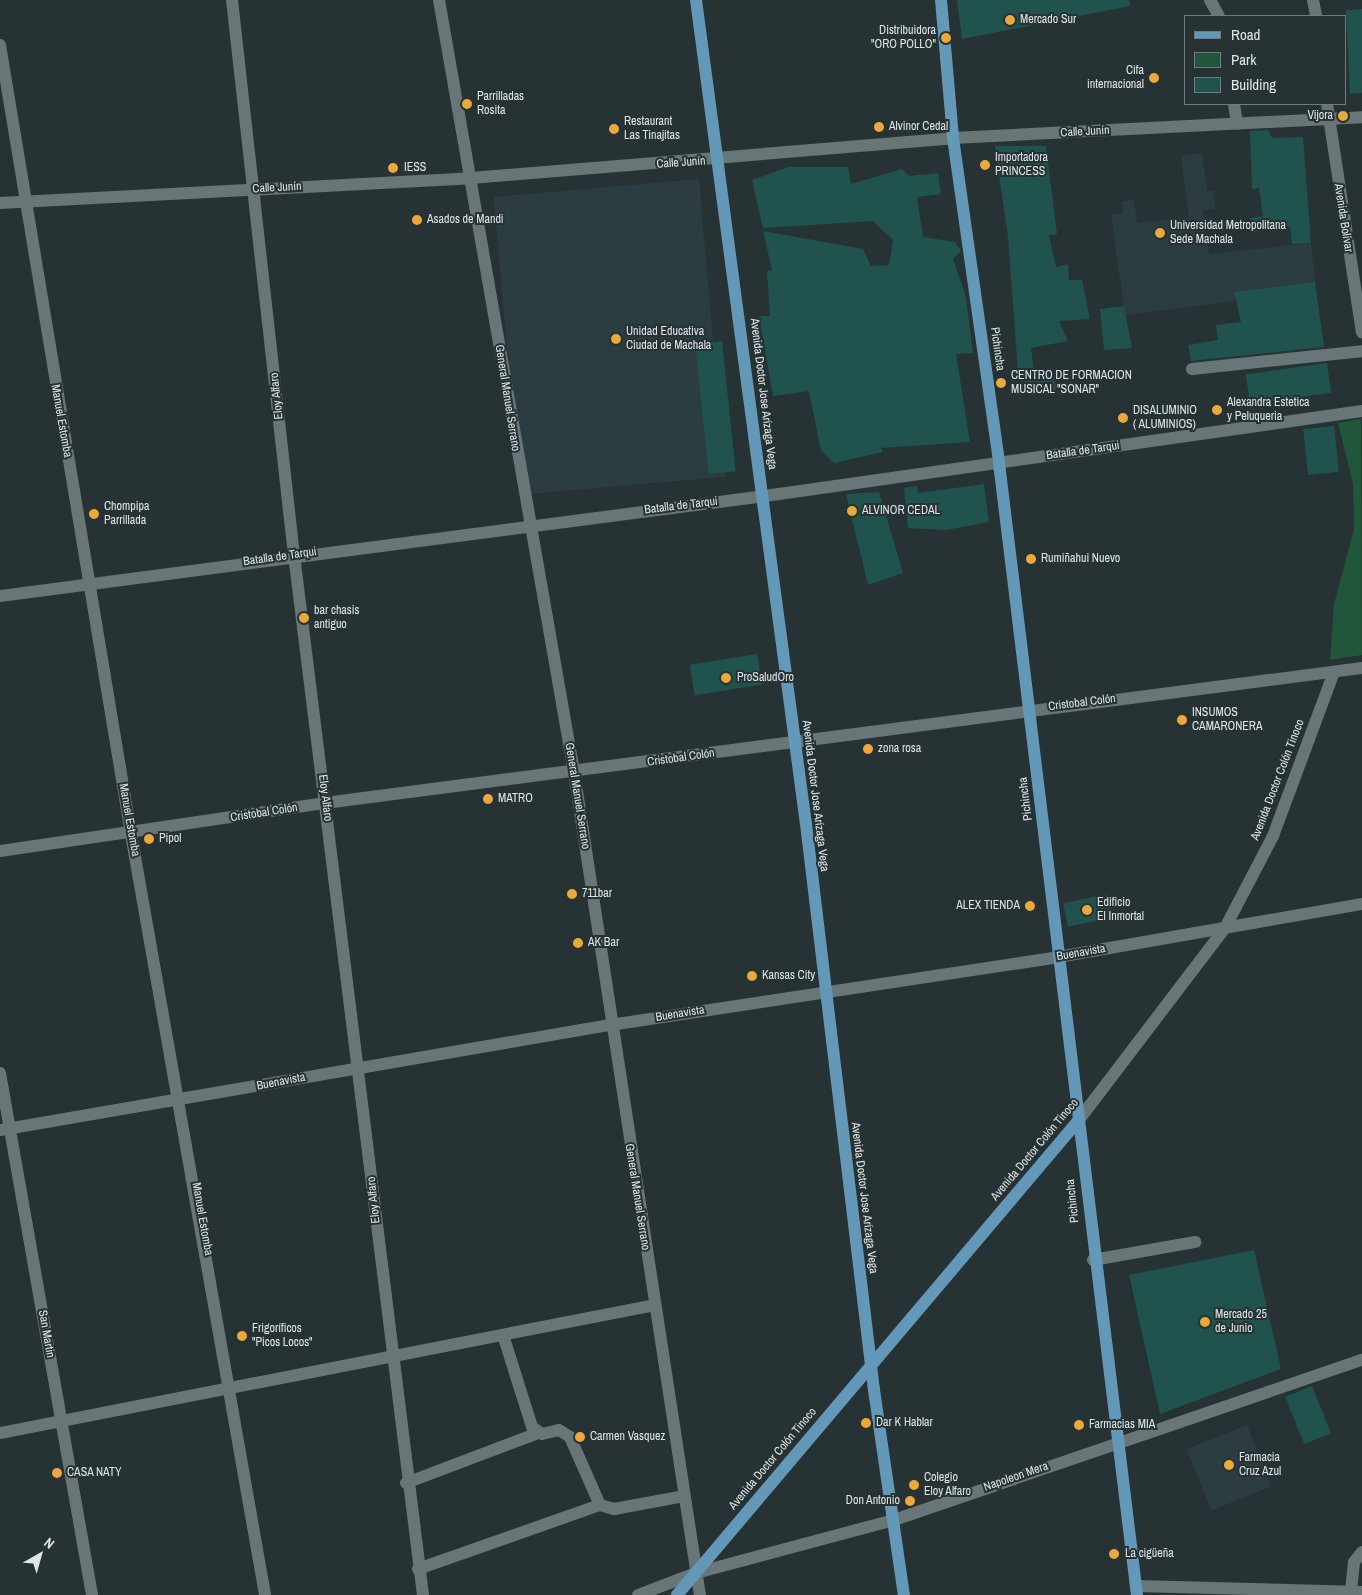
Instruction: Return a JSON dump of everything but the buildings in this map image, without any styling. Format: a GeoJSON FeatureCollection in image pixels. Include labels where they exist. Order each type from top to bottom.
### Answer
{"type":"FeatureCollection","features":[{"type":"Feature","properties":{"kind":"main road","name":"Avenida Doctor Jose Arízaga Vega"},"geometry":{"type":"LineString","coordinates":[[696,0],[719,160],[795,742],[823,990],[871,1364],[904,1595]]}},
{"type":"Feature","properties":{"kind":"main road","name":"Pichincha"},"geometry":{"type":"LineString","coordinates":[[941,0],[954,138],[999,463],[1030,710],[1078,1121],[1092,1260],[1136,1590]]}},
{"type":"Feature","properties":{"kind":"main road","name":"Avenida Doctor Colón Tinoco"},"geometry":{"type":"LineString","coordinates":[[678,1595],[1078,1121]]}},
{"type":"Feature","properties":{"kind":"street","name":"Eloy Alfaro"},"geometry":{"type":"LineString","coordinates":[[232,0],[256,189],[294,555],[359,1067],[406,1483],[423,1595]]}},
{"type":"Feature","properties":{"kind":"street","name":"General Manuel Serrano"},"geometry":{"type":"LineString","coordinates":[[440,0],[528,524],[574,772],[610,1025],[700,1595]]}},
{"type":"Feature","properties":{"kind":"street"},"geometry":{"type":"LineString","coordinates":[[1210,0],[1218,15]]}},
{"type":"Feature","properties":{"kind":"street"},"geometry":{"type":"LineString","coordinates":[[1313,0],[1316,15]]}},
{"type":"Feature","properties":{"kind":"street","name":"Manuel Estomba"},"geometry":{"type":"LineString","coordinates":[[0,45],[24,201],[131,834],[232,1389],[265,1595]]}},
{"type":"Feature","properties":{"kind":"street"},"geometry":{"type":"LineString","coordinates":[[1234,105],[1237,124]]}},
{"type":"Feature","properties":{"kind":"street","name":"Avenida Bolívar"},"geometry":{"type":"LineString","coordinates":[[1327,105],[1362,332]]}},
{"type":"Feature","properties":{"kind":"street","name":"Calle Junín"},"geometry":{"type":"LineString","coordinates":[[0,203],[471,178],[719,160],[954,138],[1362,117]]}},
{"type":"Feature","properties":{"kind":"street"},"geometry":{"type":"LineString","coordinates":[[1192,369],[1362,352]]}},
{"type":"Feature","properties":{"kind":"street","name":"Batalla de Tarqui"},"geometry":{"type":"LineString","coordinates":[[0,596],[528,524],[762,497],[1362,411]]}},
{"type":"Feature","properties":{"kind":"street","name":"Cristobal Colón"},"geometry":{"type":"LineString","coordinates":[[0,851],[131,834],[326,803],[1362,668]]}},
{"type":"Feature","properties":{"kind":"street","name":"Avenida Doctor Colón Tinoco"},"geometry":{"type":"LineString","coordinates":[[1078,1121],[1226,928],[1273,836],[1334,672]]}},
{"type":"Feature","properties":{"kind":"street","name":"Buenavista"},"geometry":{"type":"LineString","coordinates":[[5,1129],[180,1101],[359,1067],[610,1025],[823,990],[1058,957],[1362,904]]}},
{"type":"Feature","properties":{"kind":"street","name":"San Martin"},"geometry":{"type":"LineString","coordinates":[[0,1073],[5,1129],[92,1595]]}},
{"type":"Feature","properties":{"kind":"street"},"geometry":{"type":"LineString","coordinates":[[1092,1260],[1195,1242]]}},
{"type":"Feature","properties":{"kind":"street"},"geometry":{"type":"LineString","coordinates":[[0,1433],[60,1420],[232,1389],[391,1356],[504,1338],[655,1305]]}},
{"type":"Feature","properties":{"kind":"street"},"geometry":{"type":"LineString","coordinates":[[504,1338],[532,1427],[538,1433]]}},
{"type":"Feature","properties":{"kind":"street","name":"Napoleon Mera"},"geometry":{"type":"LineString","coordinates":[[638,1595],[696,1573],[894,1520],[1362,1360]]}},
{"type":"Feature","properties":{"kind":"street"},"geometry":{"type":"LineString","coordinates":[[406,1483],[538,1433],[559,1430],[570,1437],[600,1505]]}},
{"type":"Feature","properties":{"kind":"street"},"geometry":{"type":"LineString","coordinates":[[418,1569],[600,1505],[614,1508],[684,1496]]}},
{"type":"Feature","properties":{"kind":"street"},"geometry":{"type":"LineString","coordinates":[[1136,1590],[1357,1591],[1354,1562],[1362,1552]]}},
{"type":"Feature","properties":{"kind":"shaded area","name":"Universidad Metropolitana Sede Machala"},"geometry":{"type":"Polygon","coordinates":[[[1202,153],[1207,191],[1213,191],[1215,209],[1203,210],[1209,254],[1311,243],[1315,282],[1234,292],[1235,301],[1125,315],[1111,215],[1123,213],[1122,201],[1134,200],[1137,223],[1189,217],[1181,156],[1202,153]]]}},
{"type":"Feature","properties":{"kind":"shaded area","name":"Unidad Educativa Ciudad de Machala"},"geometry":{"type":"Polygon","coordinates":[[[699,179],[725,477],[520,495],[494,197],[699,179]]]}},
{"type":"Feature","properties":{"kind":"shaded area","name":"Farmacia Cruz Azul"},"geometry":{"type":"Polygon","coordinates":[[[1247,1425],[1272,1486],[1211,1511],[1187,1449],[1247,1425]]]}},
{"type":"Feature","properties":{"kind":"green space"},"geometry":{"type":"Polygon","coordinates":[[[1361,419],[1362,655],[1330,660],[1334,604],[1354,529],[1353,484],[1338,423],[1361,419]]]}},
{"type":"Feature","properties":{"kind":"place","name":"Mercado Sur"},"geometry":{"type":"Point","coordinates":[1010,20]}},
{"type":"Feature","properties":{"kind":"place","name":"Distribuidora \"ORO POLLO\""},"geometry":{"type":"Point","coordinates":[946,38]}},
{"type":"Feature","properties":{"kind":"place","name":"Cifa internacional"},"geometry":{"type":"Point","coordinates":[1154,78]}},
{"type":"Feature","properties":{"kind":"place","name":"Parrilladas Rosita"},"geometry":{"type":"Point","coordinates":[467,104]}},
{"type":"Feature","properties":{"kind":"place","name":"Vijora"},"geometry":{"type":"Point","coordinates":[1343,116]}},
{"type":"Feature","properties":{"kind":"place","name":"Alvinor Cedal"},"geometry":{"type":"Point","coordinates":[879,127]}},
{"type":"Feature","properties":{"kind":"place","name":"Restaurant Las Tinajitas"},"geometry":{"type":"Point","coordinates":[614,129]}},
{"type":"Feature","properties":{"kind":"place","name":"Importadora PRINCESS"},"geometry":{"type":"Point","coordinates":[985,165]}},
{"type":"Feature","properties":{"kind":"place","name":"IESS"},"geometry":{"type":"Point","coordinates":[393,168]}},
{"type":"Feature","properties":{"kind":"place","name":"Asados de Mandi"},"geometry":{"type":"Point","coordinates":[417,220]}},
{"type":"Feature","properties":{"kind":"place","name":"Universidad Metropolitana Sede Machala"},"geometry":{"type":"Point","coordinates":[1160,233]}},
{"type":"Feature","properties":{"kind":"place","name":"Unidad Educativa Ciudad de Machala"},"geometry":{"type":"Point","coordinates":[616,339]}},
{"type":"Feature","properties":{"kind":"place","name":"CENTRO DE FORMACION MUSICAL \"SONAR\""},"geometry":{"type":"Point","coordinates":[1001,383]}},
{"type":"Feature","properties":{"kind":"place","name":"Alexandra Estetica y Peluqueria"},"geometry":{"type":"Point","coordinates":[1217,410]}},
{"type":"Feature","properties":{"kind":"place","name":"DISALUMINIO ( ALUMINIOS)"},"geometry":{"type":"Point","coordinates":[1123,418]}},
{"type":"Feature","properties":{"kind":"place","name":"ALVINOR CEDAL"},"geometry":{"type":"Point","coordinates":[852,511]}},
{"type":"Feature","properties":{"kind":"place","name":"Chompipa Parrillada"},"geometry":{"type":"Point","coordinates":[94,514]}},
{"type":"Feature","properties":{"kind":"place","name":"Rumiñahui Nuevo"},"geometry":{"type":"Point","coordinates":[1031,559]}},
{"type":"Feature","properties":{"kind":"place","name":"bar chasis antiguo"},"geometry":{"type":"Point","coordinates":[304,618]}},
{"type":"Feature","properties":{"kind":"place","name":"ProSaludOro"},"geometry":{"type":"Point","coordinates":[726,678]}},
{"type":"Feature","properties":{"kind":"place","name":"INSUMOS CAMARONERA"},"geometry":{"type":"Point","coordinates":[1182,720]}},
{"type":"Feature","properties":{"kind":"place","name":"zona rosa"},"geometry":{"type":"Point","coordinates":[868,749]}},
{"type":"Feature","properties":{"kind":"place","name":"MATRO"},"geometry":{"type":"Point","coordinates":[488,799]}},
{"type":"Feature","properties":{"kind":"place","name":"Pipol"},"geometry":{"type":"Point","coordinates":[149,839]}},
{"type":"Feature","properties":{"kind":"place","name":"711bar"},"geometry":{"type":"Point","coordinates":[572,894]}},
{"type":"Feature","properties":{"kind":"place","name":"ALEX TIENDA"},"geometry":{"type":"Point","coordinates":[1030,906]}},
{"type":"Feature","properties":{"kind":"place","name":"Edificio El Inmortal"},"geometry":{"type":"Point","coordinates":[1087,910]}},
{"type":"Feature","properties":{"kind":"place","name":"AK Bar"},"geometry":{"type":"Point","coordinates":[578,943]}},
{"type":"Feature","properties":{"kind":"place","name":"Kansas City"},"geometry":{"type":"Point","coordinates":[752,976]}},
{"type":"Feature","properties":{"kind":"place","name":"Mercado 25 de Junio"},"geometry":{"type":"Point","coordinates":[1205,1322]}},
{"type":"Feature","properties":{"kind":"place","name":"Frigoríficos \"Picos Locos\""},"geometry":{"type":"Point","coordinates":[242,1336]}},
{"type":"Feature","properties":{"kind":"place","name":"Dar K Hablar"},"geometry":{"type":"Point","coordinates":[866,1423]}},
{"type":"Feature","properties":{"kind":"place","name":"Farmacias MIA"},"geometry":{"type":"Point","coordinates":[1079,1425]}},
{"type":"Feature","properties":{"kind":"place","name":"Carmen Vasquez"},"geometry":{"type":"Point","coordinates":[580,1437]}},
{"type":"Feature","properties":{"kind":"place","name":"Farmacia Cruz Azul"},"geometry":{"type":"Point","coordinates":[1229,1465]}},
{"type":"Feature","properties":{"kind":"place","name":"CASA NATY"},"geometry":{"type":"Point","coordinates":[57,1473]}},
{"type":"Feature","properties":{"kind":"place","name":"Colegio Eloy Alfaro"},"geometry":{"type":"Point","coordinates":[914,1485]}},
{"type":"Feature","properties":{"kind":"place","name":"Don Antonio"},"geometry":{"type":"Point","coordinates":[910,1501]}},
{"type":"Feature","properties":{"kind":"place","name":"La cigüeña"},"geometry":{"type":"Point","coordinates":[1114,1554]}}]}
